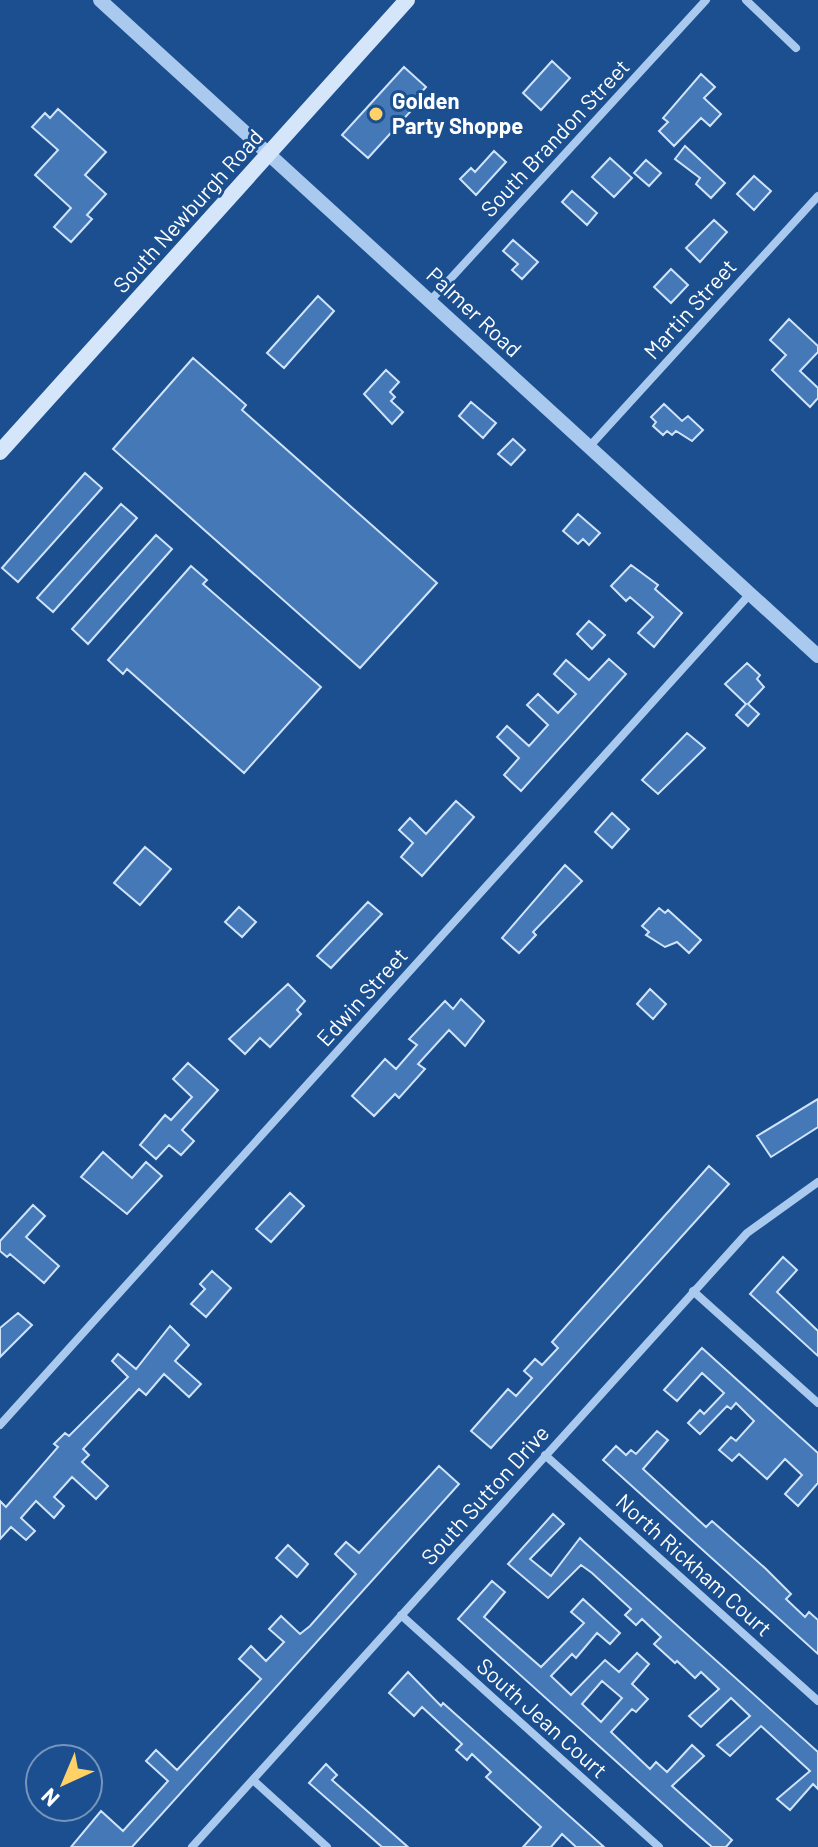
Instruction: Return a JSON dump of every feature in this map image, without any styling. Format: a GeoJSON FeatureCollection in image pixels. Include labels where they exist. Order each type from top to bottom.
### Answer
{"type":"FeatureCollection","features":[{"type":"Feature","properties":{"kind":"main road","name":"South Newburgh Road"},"geometry":{"type":"LineString","coordinates":[[0,452],[407,0]]}},
{"type":"Feature","properties":{"kind":"street","name":"Palmer Road"},"geometry":{"type":"LineString","coordinates":[[100,0],[818,656]]}},
{"type":"Feature","properties":{"kind":"street","name":"South Brandon Street"},"geometry":{"type":"LineString","coordinates":[[430,301],[706,0]]}},
{"type":"Feature","properties":{"kind":"street"},"geometry":{"type":"LineString","coordinates":[[746,0],[796,48]]}},
{"type":"Feature","properties":{"kind":"street","name":"Martin Street"},"geometry":{"type":"LineString","coordinates":[[589,447],[818,196]]}},
{"type":"Feature","properties":{"kind":"street","name":"Edwin Street"},"geometry":{"type":"LineString","coordinates":[[0,1425],[750,594]]}},
{"type":"Feature","properties":{"kind":"street","name":"South Sutton Drive"},"geometry":{"type":"LineString","coordinates":[[192,1847],[693,1291],[757,1224],[818,1182]]}},
{"type":"Feature","properties":{"kind":"street"},"geometry":{"type":"LineString","coordinates":[[693,1291],[818,1403]]}},
{"type":"Feature","properties":{"kind":"street","name":"North Rickham Court"},"geometry":{"type":"LineString","coordinates":[[545,1455],[818,1701]]}},
{"type":"Feature","properties":{"kind":"street","name":"South Jean Court"},"geometry":{"type":"LineString","coordinates":[[401,1615],[659,1847]]}},
{"type":"Feature","properties":{"kind":"street"},"geometry":{"type":"LineString","coordinates":[[253,1780],[327,1847]]}},
{"type":"Feature","properties":{"kind":"building"},"geometry":{"type":"Polygon","coordinates":[[[552,61],[570,78],[541,110],[523,93],[552,61]]]}},
{"type":"Feature","properties":{"kind":"building"},"geometry":{"type":"Polygon","coordinates":[[[404,67],[426,87],[417,97],[420,101],[368,158],[342,135],[404,67]]]}},
{"type":"Feature","properties":{"kind":"building"},"geometry":{"type":"Polygon","coordinates":[[[701,74],[715,87],[704,98],[721,114],[710,126],[701,118],[674,146],[659,131],[668,122],[663,118],[701,74]]]}},
{"type":"Feature","properties":{"kind":"building"},"geometry":{"type":"Polygon","coordinates":[[[58,109],[106,152],[85,175],[106,194],[87,215],[92,219],[71,242],[54,227],[71,208],[35,175],[58,150],[32,127],[45,113],[50,118],[58,109]]]}},
{"type":"Feature","properties":{"kind":"building"},"geometry":{"type":"Polygon","coordinates":[[[685,146],[725,183],[711,198],[696,184],[700,178],[675,159],[685,146]]]}},
{"type":"Feature","properties":{"kind":"building"},"geometry":{"type":"Polygon","coordinates":[[[494,151],[506,162],[476,195],[460,179],[471,168],[475,172],[494,151]]]}},
{"type":"Feature","properties":{"kind":"building"},"geometry":{"type":"Polygon","coordinates":[[[610,158],[632,178],[614,197],[592,177],[610,158]]]}},
{"type":"Feature","properties":{"kind":"building"},"geometry":{"type":"Polygon","coordinates":[[[646,160],[661,173],[649,186],[634,173],[646,160]]]}},
{"type":"Feature","properties":{"kind":"building"},"geometry":{"type":"Polygon","coordinates":[[[754,176],[771,191],[754,210],[737,194],[754,176]]]}},
{"type":"Feature","properties":{"kind":"building"},"geometry":{"type":"Polygon","coordinates":[[[572,191],[597,213],[587,225],[562,202],[572,191]]]}},
{"type":"Feature","properties":{"kind":"building"},"geometry":{"type":"Polygon","coordinates":[[[714,220],[727,232],[700,262],[686,248],[714,220]]]}},
{"type":"Feature","properties":{"kind":"building"},"geometry":{"type":"Polygon","coordinates":[[[513,240],[538,262],[522,279],[512,270],[518,264],[503,251],[513,240]]]}},
{"type":"Feature","properties":{"kind":"building"},"geometry":{"type":"Polygon","coordinates":[[[671,269],[688,285],[671,303],[654,287],[671,269]]]}},
{"type":"Feature","properties":{"kind":"building"},"geometry":{"type":"Polygon","coordinates":[[[318,296],[334,311],[284,368],[267,353],[318,296]]]}},
{"type":"Feature","properties":{"kind":"building"},"geometry":{"type":"Polygon","coordinates":[[[789,319],[818,346],[818,352],[800,371],[818,388],[818,398],[810,407],[772,370],[786,355],[770,340],[789,319]]]}},
{"type":"Feature","properties":{"kind":"building"},"geometry":{"type":"Polygon","coordinates":[[[193,358],[246,405],[242,410],[437,583],[360,668],[113,449],[193,358]]]}},
{"type":"Feature","properties":{"kind":"building"},"geometry":{"type":"Polygon","coordinates":[[[386,370],[399,382],[390,392],[395,397],[391,401],[403,412],[392,424],[364,394],[386,370]]]}},
{"type":"Feature","properties":{"kind":"building"},"geometry":{"type":"Polygon","coordinates":[[[471,402],[496,423],[483,438],[459,416],[471,402]]]}},
{"type":"Feature","properties":{"kind":"building"},"geometry":{"type":"Polygon","coordinates":[[[664,404],[682,421],[688,416],[703,430],[692,441],[676,431],[672,435],[667,431],[663,435],[653,426],[656,422],[651,417],[664,404]]]}},
{"type":"Feature","properties":{"kind":"building"},"geometry":{"type":"Polygon","coordinates":[[[513,439],[525,450],[511,465],[498,454],[513,439]]]}},
{"type":"Feature","properties":{"kind":"building"},"geometry":{"type":"Polygon","coordinates":[[[85,473],[102,488],[18,582],[2,568],[85,473]]]}},
{"type":"Feature","properties":{"kind":"building"},"geometry":{"type":"Polygon","coordinates":[[[121,504],[137,518],[53,612],[37,598],[121,504]]]}},
{"type":"Feature","properties":{"kind":"building"},"geometry":{"type":"Polygon","coordinates":[[[578,514],[600,533],[589,545],[583,539],[578,544],[563,531],[578,514]]]}},
{"type":"Feature","properties":{"kind":"building"},"geometry":{"type":"Polygon","coordinates":[[[156,535],[172,549],[88,644],[72,629],[156,535]]]}},
{"type":"Feature","properties":{"kind":"building"},"geometry":{"type":"Polygon","coordinates":[[[631,565],[658,585],[655,589],[682,613],[654,647],[638,633],[653,617],[630,597],[626,601],[611,586],[631,565]]]}},
{"type":"Feature","properties":{"kind":"building"},"geometry":{"type":"Polygon","coordinates":[[[191,566],[207,580],[203,584],[321,687],[244,773],[127,669],[123,674],[108,660],[191,566]]]}},
{"type":"Feature","properties":{"kind":"building"},"geometry":{"type":"Polygon","coordinates":[[[589,621],[605,635],[592,649],[577,634],[589,621]]]}},
{"type":"Feature","properties":{"kind":"building"},"geometry":{"type":"Polygon","coordinates":[[[609,659],[626,674],[521,791],[504,775],[519,758],[497,737],[507,726],[529,746],[548,725],[527,705],[538,694],[558,713],[576,694],[554,674],[566,660],[589,680],[609,659]]]}},
{"type":"Feature","properties":{"kind":"building"},"geometry":{"type":"Polygon","coordinates":[[[747,663],[760,675],[757,679],[764,687],[748,704],[759,714],[748,726],[736,715],[746,704],[725,684],[747,663]]]}},
{"type":"Feature","properties":{"kind":"building"},"geometry":{"type":"Polygon","coordinates":[[[687,733],[705,748],[658,794],[642,780],[687,733]]]}},
{"type":"Feature","properties":{"kind":"building"},"geometry":{"type":"Polygon","coordinates":[[[456,801],[474,817],[422,876],[401,857],[413,843],[399,830],[410,818],[426,834],[456,801]]]}},
{"type":"Feature","properties":{"kind":"building"},"geometry":{"type":"Polygon","coordinates":[[[612,813],[629,829],[612,848],[595,832],[612,813]]]}},
{"type":"Feature","properties":{"kind":"building"},"geometry":{"type":"Polygon","coordinates":[[[145,847],[171,869],[140,905],[114,883],[145,847]]]}},
{"type":"Feature","properties":{"kind":"building"},"geometry":{"type":"Polygon","coordinates":[[[565,865],[582,881],[533,932],[536,935],[519,953],[502,938],[565,865]]]}},
{"type":"Feature","properties":{"kind":"building"},"geometry":{"type":"Polygon","coordinates":[[[368,902],[382,914],[331,968],[317,956],[368,902]]]}},
{"type":"Feature","properties":{"kind":"building"},"geometry":{"type":"Polygon","coordinates":[[[239,907],[256,922],[242,937],[225,922],[239,907]]]}},
{"type":"Feature","properties":{"kind":"building"},"geometry":{"type":"Polygon","coordinates":[[[659,908],[665,913],[668,910],[701,940],[689,953],[677,942],[665,947],[646,935],[649,932],[642,926],[659,908]]]}},
{"type":"Feature","properties":{"kind":"building"},"geometry":{"type":"Polygon","coordinates":[[[288,984],[305,1001],[297,1010],[301,1014],[270,1047],[260,1038],[245,1054],[229,1039],[288,984]]]}},
{"type":"Feature","properties":{"kind":"building"},"geometry":{"type":"Polygon","coordinates":[[[650,989],[666,1004],[653,1019],[637,1004],[650,989]]]}},
{"type":"Feature","properties":{"kind":"building"},"geometry":{"type":"Polygon","coordinates":[[[461,999],[484,1021],[465,1046],[449,1030],[418,1064],[425,1069],[399,1098],[395,1094],[374,1116],[352,1096],[385,1059],[396,1069],[417,1045],[409,1039],[445,1001],[453,1009],[461,999]]]}},
{"type":"Feature","properties":{"kind":"building"},"geometry":{"type":"Polygon","coordinates":[[[188,1063],[218,1090],[182,1130],[194,1141],[181,1155],[169,1145],[156,1159],[140,1145],[165,1115],[171,1120],[192,1097],[173,1079],[188,1063]]]}},
{"type":"Feature","properties":{"kind":"building"},"geometry":{"type":"Polygon","coordinates":[[[818,1099],[818,1127],[771,1157],[757,1136],[818,1099]]]}},
{"type":"Feature","properties":{"kind":"building"},"geometry":{"type":"Polygon","coordinates":[[[103,1152],[132,1178],[146,1162],[162,1176],[127,1214],[81,1177],[103,1152]]]}},
{"type":"Feature","properties":{"kind":"building"},"geometry":{"type":"Polygon","coordinates":[[[709,1166],[729,1184],[491,1448],[471,1431],[508,1389],[516,1396],[532,1378],[524,1371],[535,1359],[542,1365],[558,1348],[552,1342],[709,1166]]]}},
{"type":"Feature","properties":{"kind":"building"},"geometry":{"type":"Polygon","coordinates":[[[290,1193],[304,1206],[271,1242],[256,1229],[290,1193]]]}},
{"type":"Feature","properties":{"kind":"building"},"geometry":{"type":"Polygon","coordinates":[[[33,1205],[45,1216],[26,1237],[59,1266],[44,1283],[10,1254],[7,1257],[0,1251],[0,1241],[33,1205]]]}},
{"type":"Feature","properties":{"kind":"building"},"geometry":{"type":"Polygon","coordinates":[[[783,1257],[797,1270],[777,1292],[818,1331],[818,1356],[750,1294],[783,1257]]]}},
{"type":"Feature","properties":{"kind":"building"},"geometry":{"type":"Polygon","coordinates":[[[212,1271],[231,1288],[206,1317],[191,1304],[205,1289],[200,1284],[212,1271]]]}},
{"type":"Feature","properties":{"kind":"building"},"geometry":{"type":"Polygon","coordinates":[[[18,1313],[32,1325],[0,1357],[0,1328],[18,1313]]]}},
{"type":"Feature","properties":{"kind":"building"},"geometry":{"type":"Polygon","coordinates":[[[170,1326],[189,1345],[175,1361],[201,1384],[189,1397],[164,1374],[146,1395],[139,1389],[83,1449],[89,1455],[82,1462],[108,1486],[96,1499],[72,1477],[54,1497],[64,1506],[54,1518],[36,1501],[21,1518],[35,1531],[26,1540],[11,1527],[0,1539],[0,1501],[6,1507],[58,1447],[54,1444],[65,1433],[69,1436],[128,1377],[112,1361],[118,1354],[136,1369],[170,1326]]]}},
{"type":"Feature","properties":{"kind":"building"},"geometry":{"type":"Polygon","coordinates":[[[702,1348],[818,1453],[818,1483],[798,1506],[785,1494],[802,1475],[785,1459],[767,1479],[739,1454],[732,1461],[719,1450],[731,1437],[736,1441],[754,1421],[736,1403],[731,1409],[727,1406],[700,1434],[688,1423],[700,1410],[704,1414],[724,1393],[702,1373],[677,1401],[664,1390],[702,1348]]]}},
{"type":"Feature","properties":{"kind":"building"},"geometry":{"type":"Polygon","coordinates":[[[657,1431],[668,1440],[643,1469],[706,1527],[712,1521],[766,1569],[791,1594],[786,1599],[805,1617],[809,1612],[818,1620],[818,1654],[603,1460],[616,1446],[626,1455],[631,1450],[636,1454],[657,1431]]]}},
{"type":"Feature","properties":{"kind":"building"},"geometry":{"type":"Polygon","coordinates":[[[439,1466],[459,1484],[132,1847],[71,1847],[91,1823],[104,1823],[104,1814],[123,1831],[168,1781],[146,1761],[156,1750],[177,1770],[261,1679],[239,1659],[251,1646],[266,1661],[284,1642],[269,1629],[281,1616],[300,1634],[310,1626],[356,1574],[335,1554],[346,1542],[359,1553],[439,1466]]]}},
{"type":"Feature","properties":{"kind":"building"},"geometry":{"type":"Polygon","coordinates":[[[553,1514],[564,1524],[530,1559],[551,1576],[580,1538],[818,1752],[818,1789],[813,1784],[790,1810],[777,1799],[810,1771],[761,1726],[730,1756],[717,1745],[750,1716],[731,1698],[701,1727],[689,1716],[719,1689],[701,1672],[695,1678],[677,1661],[675,1663],[654,1644],[661,1637],[642,1619],[636,1625],[625,1615],[631,1609],[581,1565],[548,1598],[508,1564],[553,1514]]]}},
{"type":"Feature","properties":{"kind":"building"},"geometry":{"type":"Polygon","coordinates":[[[288,1545],[308,1564],[297,1577],[276,1558],[288,1545]]]}},
{"type":"Feature","properties":{"kind":"building"},"geometry":{"type":"Polygon","coordinates":[[[492,1581],[505,1592],[484,1617],[541,1667],[584,1623],[571,1612],[583,1599],[620,1633],[610,1644],[597,1633],[576,1658],[572,1654],[551,1676],[571,1695],[605,1660],[619,1672],[637,1653],[649,1664],[632,1684],[648,1699],[636,1712],[632,1709],[611,1732],[650,1769],[656,1762],[667,1772],[692,1745],[704,1756],[672,1786],[732,1840],[726,1847],[712,1847],[458,1619],[492,1581]],[[602,1681],[582,1704],[601,1722],[622,1698],[602,1681]]]}},
{"type":"Feature","properties":{"kind":"building"},"geometry":{"type":"Polygon","coordinates":[[[408,1672],[441,1706],[443,1703],[604,1847],[576,1847],[562,1834],[551,1847],[523,1847],[541,1827],[486,1777],[491,1772],[472,1754],[467,1760],[456,1750],[462,1744],[422,1707],[414,1716],[389,1693],[408,1672]]]}},
{"type":"Feature","properties":{"kind":"building"},"geometry":{"type":"Polygon","coordinates":[[[326,1764],[337,1775],[332,1780],[408,1847],[382,1847],[309,1783],[326,1764]]]}},
{"type":"Feature","properties":{"kind":"place","name":"Golden Party Shoppe"},"geometry":{"type":"Point","coordinates":[376,114]}}]}
